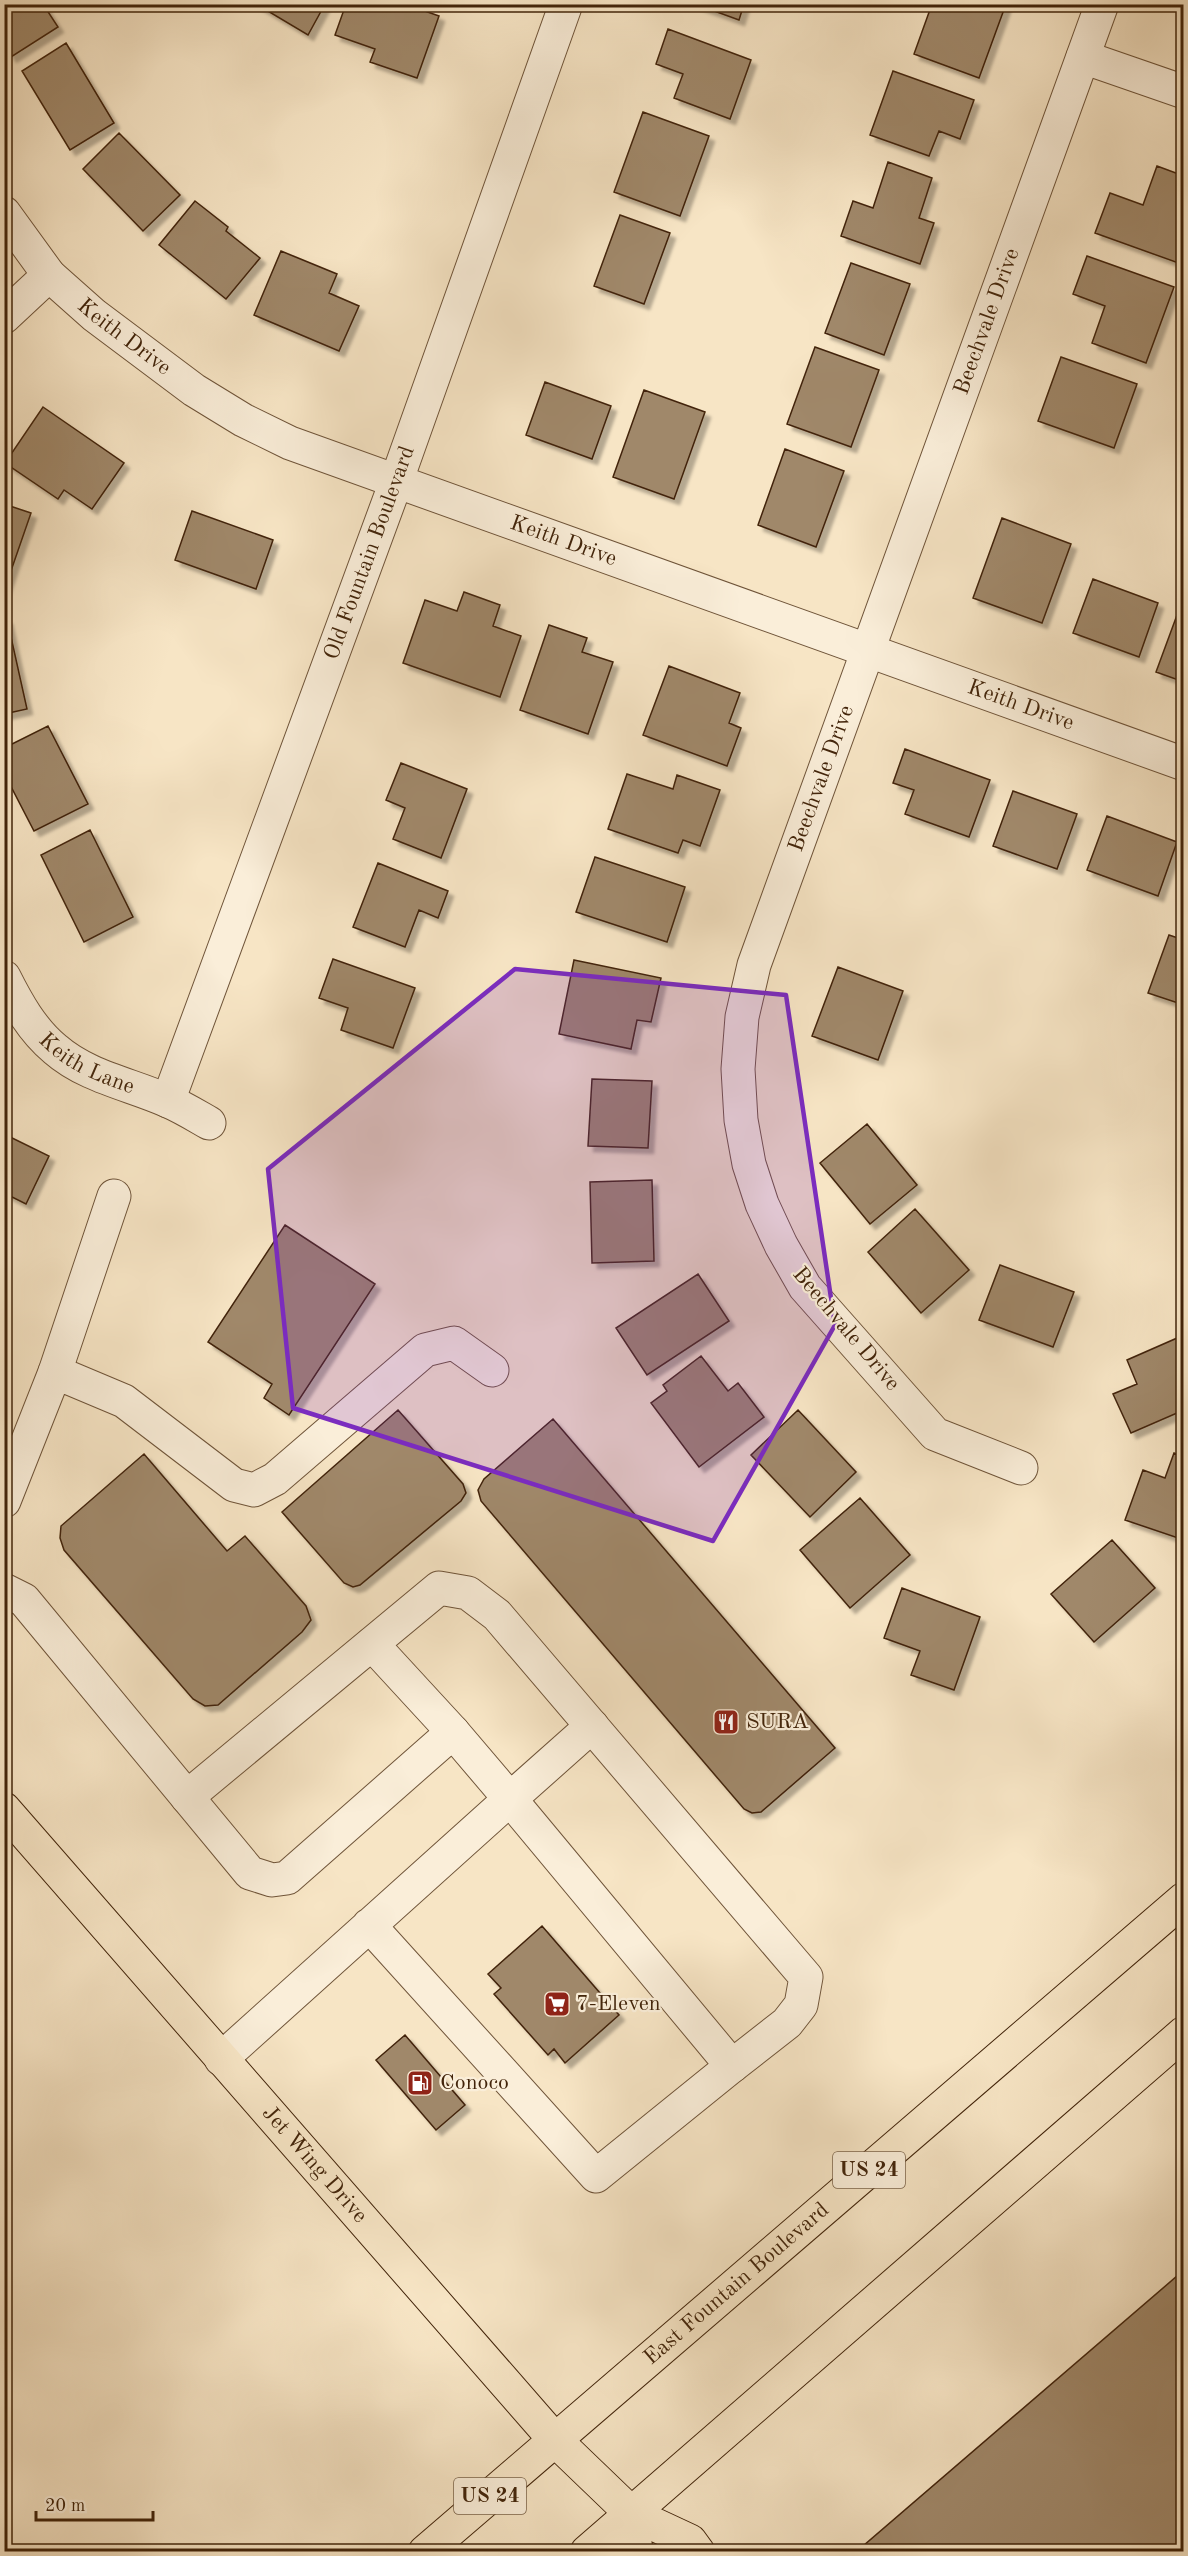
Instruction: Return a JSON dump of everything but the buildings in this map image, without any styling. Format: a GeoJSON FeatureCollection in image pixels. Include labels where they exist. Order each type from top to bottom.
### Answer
{"type":"FeatureCollection","features":[{"type":"Feature","properties":{"kind":"main road","name":"Jet Wing Drive"},"geometry":{"type":"LineString","coordinates":[[4,1809],[555,2440],[632,2514],[690,2541],[698,2552]]}},
{"type":"Feature","properties":{"kind":"main road","name":"East Fountain Boulevard"},"geometry":{"type":"LineString","coordinates":[[425,2552],[1184,1899]]}},
{"type":"Feature","properties":{"kind":"main road"},"geometry":{"type":"LineString","coordinates":[[587,2552],[1184,2033]]}},
{"type":"Feature","properties":{"kind":"main road"},"geometry":{"type":"LineString","coordinates":[[632,2514],[636,2552]]}},
{"type":"Feature","properties":{"kind":"street","name":"Old Fountain Boulevard"},"geometry":{"type":"LineString","coordinates":[[168,1101],[396,482],[566,4]]}},
{"type":"Feature","properties":{"kind":"street","name":"Beechvale Drive"},"geometry":{"type":"LineString","coordinates":[[1021,1467],[935,1434],[805,1287],[781,1245],[762,1204],[749,1164],[741,1119],[738,1069],[742,1017],[754,964],[1102,4]]}},
{"type":"Feature","properties":{"kind":"street"},"geometry":{"type":"LineString","coordinates":[[1083,57],[1184,92]]}},
{"type":"Feature","properties":{"kind":"street","name":"Keith Drive"},"geometry":{"type":"LineString","coordinates":[[4,213],[49,275],[94,315],[175,376],[243,420],[290,443],[1184,764]]}},
{"type":"Feature","properties":{"kind":"street"},"geometry":{"type":"LineString","coordinates":[[4,317],[49,275]]}},
{"type":"Feature","properties":{"kind":"street","name":"Keith Lane"},"geometry":{"type":"LineString","coordinates":[[4,977],[33,1026],[54,1049],[80,1067],[168,1101],[209,1123]]}},
{"type":"Feature","properties":{"kind":"street"},"geometry":{"type":"LineString","coordinates":[[4,1502],[55,1372],[114,1196]]}},
{"type":"Feature","properties":{"kind":"street"},"geometry":{"type":"LineString","coordinates":[[55,1372],[124,1401],[234,1485],[254,1490],[275,1479],[425,1350],[454,1343],[492,1370]]}},
{"type":"Feature","properties":{"kind":"street"},"geometry":{"type":"LineString","coordinates":[[187,1797],[439,1588],[468,1593],[497,1615],[806,1977],[801,2005],[787,2024],[596,2176],[369,1925]]}},
{"type":"Feature","properties":{"kind":"street"},"geometry":{"type":"LineString","coordinates":[[4,1590],[24,1600],[250,1873],[272,1880],[287,1878],[453,1732]]}},
{"type":"Feature","properties":{"kind":"street"},"geometry":{"type":"LineString","coordinates":[[372,1644],[510,1798],[732,2066]]}},
{"type":"Feature","properties":{"kind":"street"},"geometry":{"type":"LineString","coordinates":[[221,2059],[592,1726]]}},
{"type":"Feature","properties":{"kind":"highlighted area"},"geometry":{"type":"Polygon","coordinates":[[[515,969],[786,995],[835,1325],[713,1541],[293,1408],[268,1169],[515,969]]]}},
{"type":"Feature","properties":{"kind":"place","name":"SURA"},"geometry":{"type":"Point","coordinates":[726,1722]}},
{"type":"Feature","properties":{"kind":"place","name":"7-Eleven"},"geometry":{"type":"Point","coordinates":[557,2004]}},
{"type":"Feature","properties":{"kind":"place","name":"Conoco"},"geometry":{"type":"Point","coordinates":[420,2083]}}]}
